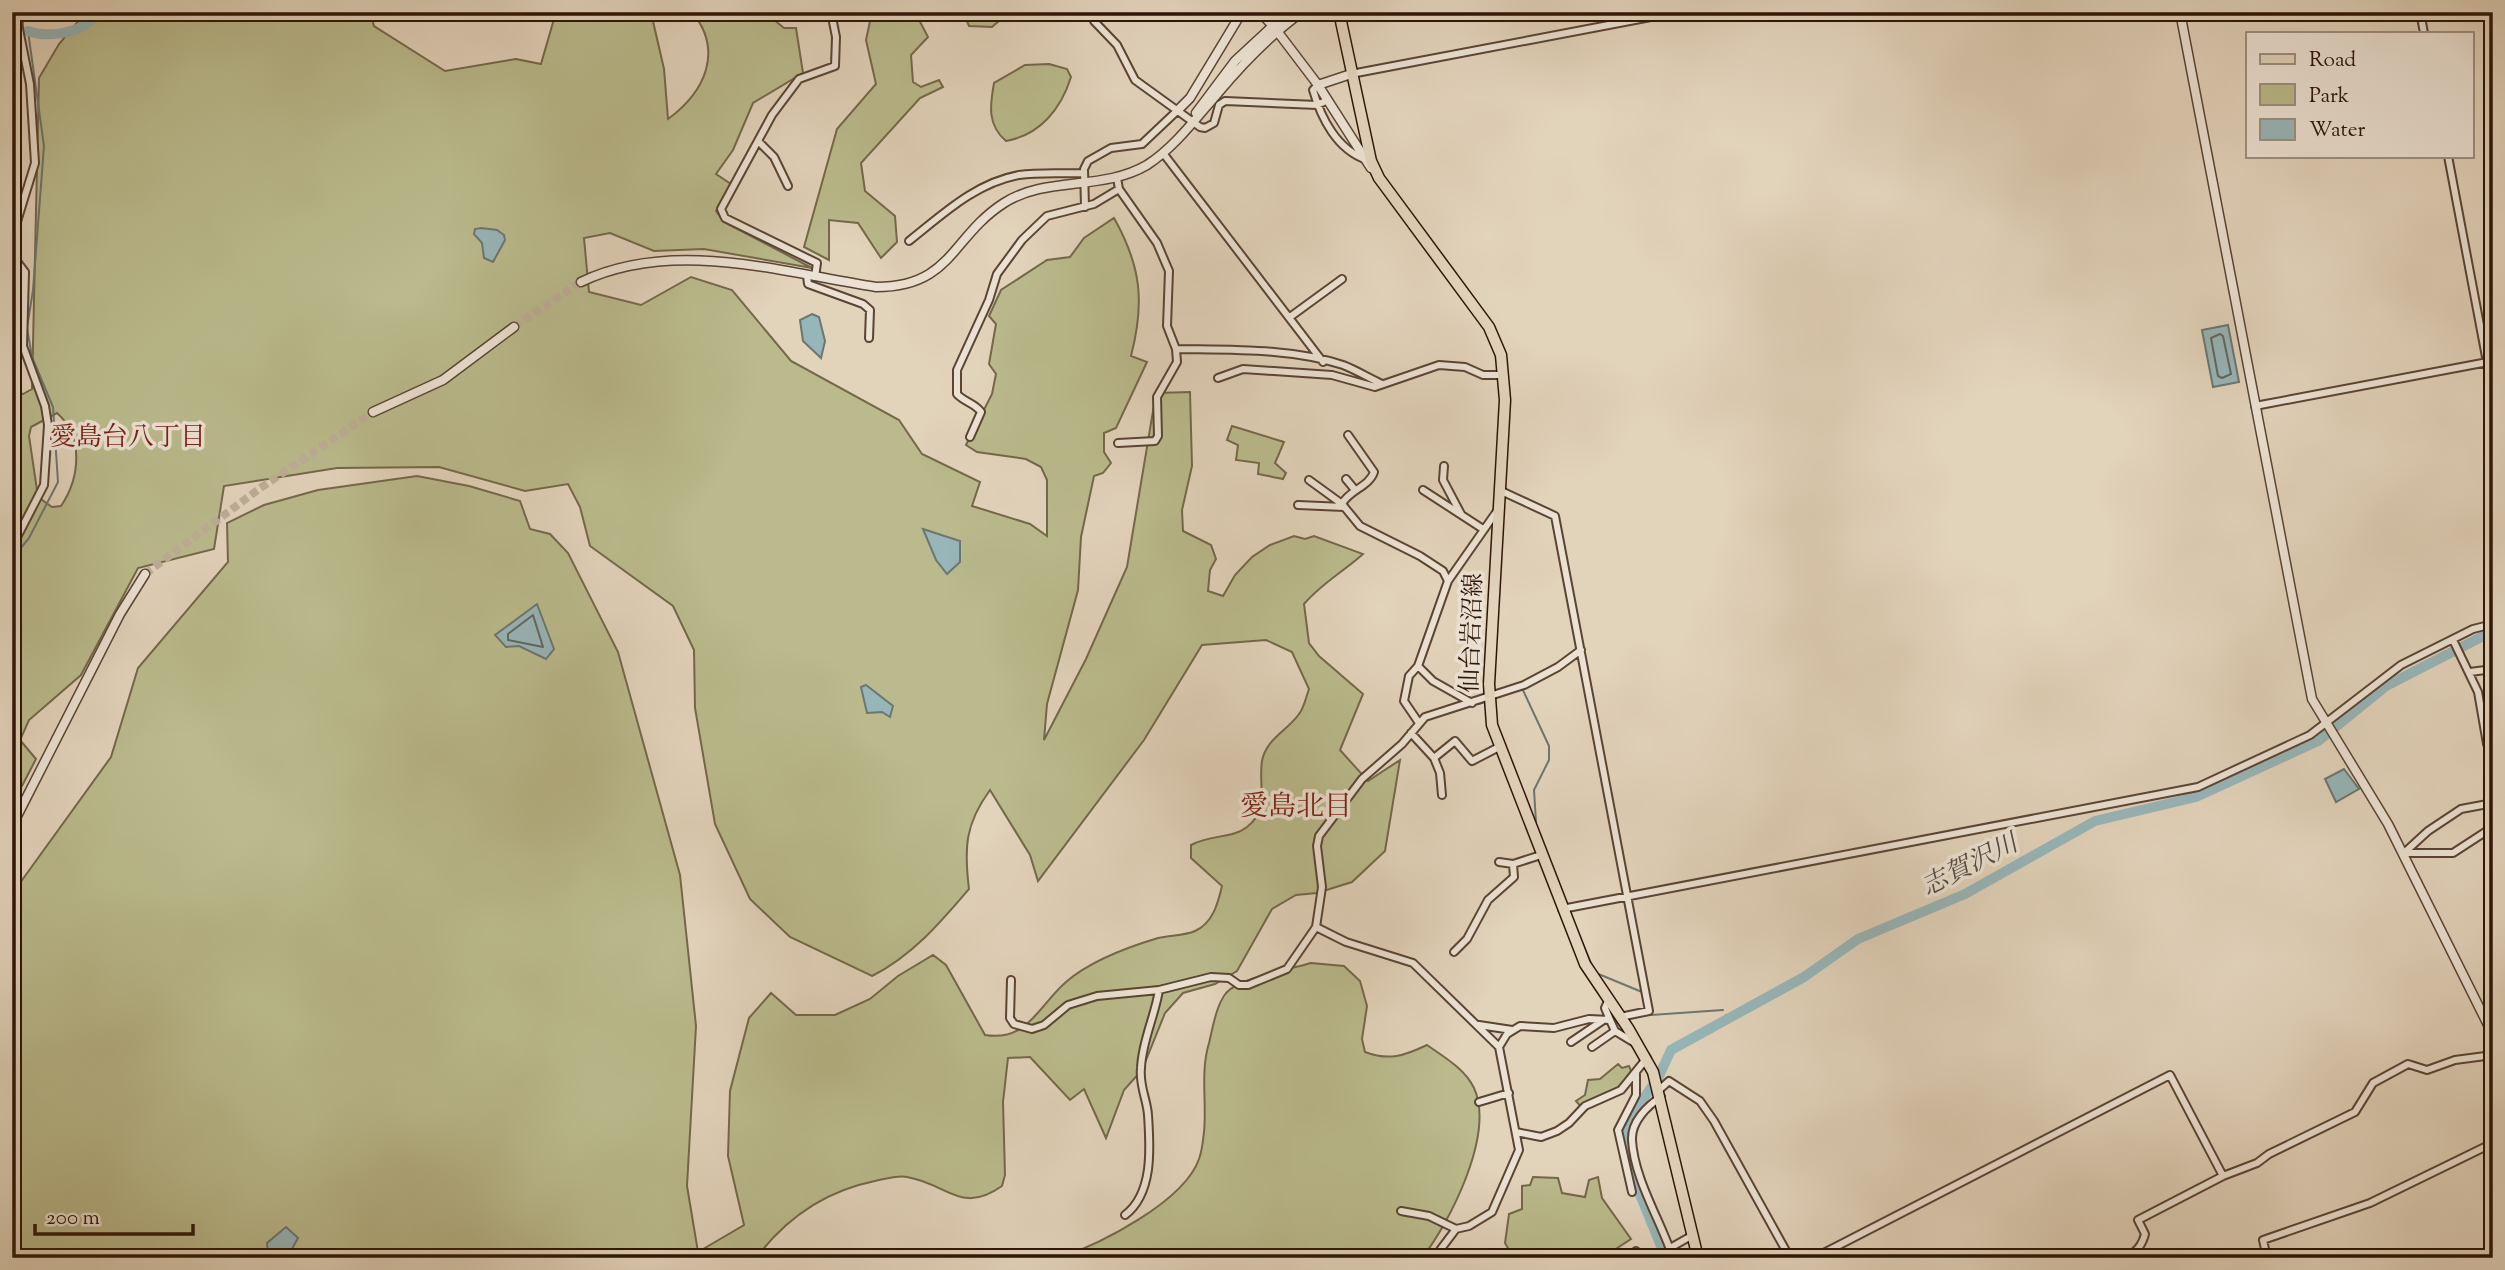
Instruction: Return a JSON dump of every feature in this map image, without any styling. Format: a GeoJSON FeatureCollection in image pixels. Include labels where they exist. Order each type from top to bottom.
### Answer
{"type":"FeatureCollection","features":[{"type":"Feature","properties":{"kind":"main road","name":"仙台岩沼線"},"geometry":{"type":"LineString","coordinates":[[1339,12],[1367,160],[1489,327],[1497,343],[1504,375],[1489,698],[1499,747],[1585,964],[1608,1001],[1611,1019],[1639,1046],[1647,1059],[1659,1091],[1698,1258]]}},
{"type":"Feature","properties":{"kind":"street"},"geometry":{"type":"LineString","coordinates":[[831,12],[836,37],[835,66],[799,79],[772,115],[723,203],[722,214],[774,244],[817,264],[807,284],[863,304],[870,310],[869,338]]}},
{"type":"Feature","properties":{"kind":"street"},"geometry":{"type":"LineString","coordinates":[[1093,12],[1094,21],[1117,45],[1135,80],[1205,128],[1217,120],[1219,105],[1225,101],[1317,105],[1328,100]]}},
{"type":"Feature","properties":{"kind":"street"},"geometry":{"type":"LineString","coordinates":[[1085,206],[1083,173],[1088,161],[1111,148],[1142,144],[1179,109],[1190,98],[1242,12]]}},
{"type":"Feature","properties":{"kind":"street"},"geometry":{"type":"LineString","coordinates":[[1260,12],[1318,85],[1367,160]]}},
{"type":"Feature","properties":{"kind":"street"},"geometry":{"type":"LineString","coordinates":[[580,282],[615,268],[655,260],[679,260],[876,287],[902,286],[919,281],[938,269],[1002,204],[1030,192],[1117,178],[1143,167],[1163,153],[1193,122],[1197,111],[1224,74],[1288,12]]}},
{"type":"Feature","properties":{"kind":"street"},"geometry":{"type":"LineString","coordinates":[[1274,28],[1302,12]]}},
{"type":"Feature","properties":{"kind":"street"},"geometry":{"type":"LineString","coordinates":[[1367,160],[1354,156],[1328,129],[1313,90],[1318,85],[1351,74],[1677,12]]}},
{"type":"Feature","properties":{"kind":"street"},"geometry":{"type":"LineString","coordinates":[[2180,12],[2309,691],[2325,726],[2372,796],[2404,853],[2493,1035]]}},
{"type":"Feature","properties":{"kind":"street"},"geometry":{"type":"LineString","coordinates":[[2420,12],[2424,32]]}},
{"type":"Feature","properties":{"kind":"street"},"geometry":{"type":"LineString","coordinates":[[12,238],[35,163],[30,84],[18,16]]}},
{"type":"Feature","properties":{"kind":"street"},"geometry":{"type":"LineString","coordinates":[[759,142],[774,157],[788,186]]}},
{"type":"Feature","properties":{"kind":"street"},"geometry":{"type":"LineString","coordinates":[[1163,153],[1323,362]]}},
{"type":"Feature","properties":{"kind":"street"},"geometry":{"type":"LineString","coordinates":[[2448,158],[2490,361],[2493,394]]}},
{"type":"Feature","properties":{"kind":"street"},"geometry":{"type":"LineString","coordinates":[[909,241],[970,194],[996,181],[1019,175],[1083,173]]}},
{"type":"Feature","properties":{"kind":"street"},"geometry":{"type":"LineString","coordinates":[[1117,178],[1119,189],[1163,253],[1169,271],[1167,326],[1176,349],[1177,362],[1157,397],[1158,436],[1155,441],[1118,443]]}},
{"type":"Feature","properties":{"kind":"street"},"geometry":{"type":"LineString","coordinates":[[970,437],[981,412],[957,394],[957,370],[989,300],[997,274],[1037,223],[1055,212],[1085,206],[1119,189]]}},
{"type":"Feature","properties":{"kind":"street"},"geometry":{"type":"LineString","coordinates":[[12,256],[25,272],[23,346],[45,406],[48,425],[44,485],[12,547]]}},
{"type":"Feature","properties":{"kind":"street"},"geometry":{"type":"LineString","coordinates":[[1290,317],[1342,279]]}},
{"type":"Feature","properties":{"kind":"street"},"geometry":{"type":"LineString","coordinates":[[373,412],[443,380],[514,327]]}},
{"type":"Feature","properties":{"kind":"street"},"geometry":{"type":"LineString","coordinates":[[1176,349],[1255,351],[1342,365],[1382,384]]}},
{"type":"Feature","properties":{"kind":"street"},"geometry":{"type":"LineString","coordinates":[[2255,407],[2490,361]]}},
{"type":"Feature","properties":{"kind":"street"},"geometry":{"type":"LineString","coordinates":[[1217,378],[1243,369],[1332,375],[1375,387],[1439,365],[1465,367],[1483,375],[1504,375]]}},
{"type":"Feature","properties":{"kind":"street"},"geometry":{"type":"LineString","coordinates":[[1343,506],[1355,490],[1371,480],[1374,472],[1348,435]]}},
{"type":"Feature","properties":{"kind":"street"},"geometry":{"type":"LineString","coordinates":[[1444,466],[1443,480],[1462,515]]}},
{"type":"Feature","properties":{"kind":"street"},"geometry":{"type":"LineString","coordinates":[[1346,479],[1355,490]]}},
{"type":"Feature","properties":{"kind":"street"},"geometry":{"type":"LineString","coordinates":[[1309,480],[1343,506],[1360,526],[1420,556],[1443,571],[1448,581]]}},
{"type":"Feature","properties":{"kind":"street"},"geometry":{"type":"LineString","coordinates":[[1423,490],[1483,529]]}},
{"type":"Feature","properties":{"kind":"street"},"geometry":{"type":"LineString","coordinates":[[1499,490],[1555,516],[1649,1011],[1611,1019],[1589,1019],[1554,1028],[1520,1026],[1512,1030],[1499,1047]]}},
{"type":"Feature","properties":{"kind":"street"},"geometry":{"type":"LineString","coordinates":[[1298,505],[1343,506]]}},
{"type":"Feature","properties":{"kind":"street"},"geometry":{"type":"LineString","coordinates":[[1419,723],[1404,698],[1409,676],[1418,666],[1448,581],[1498,510]]}},
{"type":"Feature","properties":{"kind":"street"},"geometry":{"type":"LineString","coordinates":[[12,826],[92,667],[145,574]]}},
{"type":"Feature","properties":{"kind":"street"},"geometry":{"type":"LineString","coordinates":[[1562,909],[2198,787],[2310,735],[2325,726],[2392,671],[2473,629],[2493,624]]}},
{"type":"Feature","properties":{"kind":"street"},"geometry":{"type":"LineString","coordinates":[[2453,640],[2470,672],[2483,710],[2487,744],[2493,752]]}},
{"type":"Feature","properties":{"kind":"street"},"geometry":{"type":"LineString","coordinates":[[1011,980],[1010,1018],[1014,1024],[1032,1030],[1044,1025],[1068,1005],[1097,996],[1159,990],[1211,977],[1229,978],[1239,985],[1259,982],[1287,969],[1316,926],[1322,887],[1317,846],[1319,836],[1362,779],[1386,760],[1430,713],[1489,698],[1550,672],[1581,650]]}},
{"type":"Feature","properties":{"kind":"street"},"geometry":{"type":"LineString","coordinates":[[1418,666],[1433,681],[1472,703]]}},
{"type":"Feature","properties":{"kind":"street"},"geometry":{"type":"LineString","coordinates":[[2470,672],[2493,669]]}},
{"type":"Feature","properties":{"kind":"street"},"geometry":{"type":"LineString","coordinates":[[1411,733],[1434,758],[1440,773],[1442,795]]}},
{"type":"Feature","properties":{"kind":"street"},"geometry":{"type":"LineString","coordinates":[[1434,758],[1455,741],[1472,761],[1499,747]]}},
{"type":"Feature","properties":{"kind":"street"},"geometry":{"type":"LineString","coordinates":[[2404,853],[2428,831],[2461,810],[2493,803]]}},
{"type":"Feature","properties":{"kind":"street"},"geometry":{"type":"LineString","coordinates":[[2404,853],[2453,853],[2493,827]]}},
{"type":"Feature","properties":{"kind":"street"},"geometry":{"type":"LineString","coordinates":[[1499,862],[1513,864],[1541,855]]}},
{"type":"Feature","properties":{"kind":"street"},"geometry":{"type":"LineString","coordinates":[[1454,952],[1467,939],[1488,900],[1513,878],[1513,864]]}},
{"type":"Feature","properties":{"kind":"street"},"geometry":{"type":"LineString","coordinates":[[1316,926],[1346,942],[1413,963],[1499,1047],[1519,1150],[1492,1212],[1469,1226],[1456,1229],[1429,1216],[1401,1211]]}},
{"type":"Feature","properties":{"kind":"street"},"geometry":{"type":"LineString","coordinates":[[1125,1215],[1135,1206],[1141,1193],[1150,1155],[1148,1112],[1142,1096],[1140,1070],[1159,990]]}},
{"type":"Feature","properties":{"kind":"street"},"geometry":{"type":"LineString","coordinates":[[1611,1019],[1615,1031],[1639,1046]]}},
{"type":"Feature","properties":{"kind":"street"},"geometry":{"type":"LineString","coordinates":[[1572,1042],[1611,1019]]}},
{"type":"Feature","properties":{"kind":"street"},"geometry":{"type":"LineString","coordinates":[[1477,1024],[1512,1030]]}},
{"type":"Feature","properties":{"kind":"street"},"geometry":{"type":"LineString","coordinates":[[1592,1047],[1615,1031]]}},
{"type":"Feature","properties":{"kind":"street"},"geometry":{"type":"LineString","coordinates":[[2126,1258],[2140,1247],[2145,1234],[2138,1220],[2223,1176],[2257,1163],[2269,1154],[2354,1112],[2373,1083],[2408,1064],[2427,1070],[2455,1060],[2493,1055]]}},
{"type":"Feature","properties":{"kind":"street"},"geometry":{"type":"LineString","coordinates":[[1516,1132],[1541,1137],[1557,1131],[1570,1123],[1585,1106],[1621,1090],[1647,1059]]}},
{"type":"Feature","properties":{"kind":"street"},"geometry":{"type":"LineString","coordinates":[[1632,1192],[1618,1130],[1636,1095],[1636,1072]]}},
{"type":"Feature","properties":{"kind":"street"},"geometry":{"type":"LineString","coordinates":[[1814,1258],[2170,1075],[2223,1176]]}},
{"type":"Feature","properties":{"kind":"street"},"geometry":{"type":"LineString","coordinates":[[1673,1258],[1646,1192],[1631,1140],[1644,1110],[1669,1081],[1700,1101],[1714,1121],[1790,1258]]}},
{"type":"Feature","properties":{"kind":"street"},"geometry":{"type":"LineString","coordinates":[[1479,1102],[1509,1094]]}},
{"type":"Feature","properties":{"kind":"street"},"geometry":{"type":"LineString","coordinates":[[2267,1258],[2263,1240],[2370,1203],[2493,1143]]}},
{"type":"Feature","properties":{"kind":"street"},"geometry":{"type":"LineString","coordinates":[[1434,1258],[1456,1229]]}},
{"type":"Feature","properties":{"kind":"street"},"geometry":{"type":"LineString","coordinates":[[1670,1248],[1693,1235]]}},
{"type":"Feature","properties":{"kind":"green space"},"geometry":{"type":"Polygon","coordinates":[[[86,12],[370,12],[374,26],[445,71],[516,59],[541,64],[556,12],[647,12],[652,17],[664,69],[668,119],[692,96],[706,70],[707,41],[692,12],[775,12],[773,19],[784,28],[796,28],[803,73],[753,103],[733,150],[716,174],[731,184],[716,211],[724,222],[812,268],[704,249],[654,251],[610,233],[584,238],[589,292],[641,305],[691,277],[732,290],[791,361],[899,420],[922,454],[980,482],[972,506],[1030,524],[1047,536],[1047,480],[1041,467],[1026,459],[977,452],[966,445],[992,394],[996,374],[989,364],[996,324],[989,316],[1001,290],[1047,260],[1070,257],[1084,238],[1114,218],[1130,252],[1138,285],[1138,318],[1131,356],[1147,362],[1116,428],[1104,433],[1104,452],[1111,463],[1103,473],[1094,476],[1081,537],[1078,590],[1047,704],[1044,740],[1086,659],[1127,567],[1156,393],[1190,392],[1192,466],[1182,510],[1183,531],[1211,545],[1216,559],[1210,570],[1208,591],[1223,596],[1235,575],[1252,557],[1270,545],[1294,536],[1305,539],[1314,536],[1363,554],[1304,604],[1309,643],[1319,656],[1363,694],[1340,750],[1368,781],[1400,760],[1385,851],[1352,882],[1317,893],[1296,895],[1272,909],[1237,971],[1215,984],[1183,993],[1165,1013],[1142,1070],[1124,1090],[1106,1138],[1084,1089],[1070,1100],[1030,1057],[1008,1058],[1003,1102],[1005,1175],[1002,1186],[976,1198],[954,1195],[921,1181],[903,1177],[857,1185],[824,1199],[794,1218],[756,1258],[12,1258],[12,894],[111,757],[138,668],[228,562],[227,523],[264,505],[318,490],[417,476],[469,486],[520,501],[530,529],[550,534],[568,553],[618,652],[680,875],[696,1026],[687,1186],[698,1252],[744,1225],[728,1156],[730,1091],[749,1018],[771,993],[796,1015],[835,1015],[870,999],[898,976],[933,955],[946,965],[985,1035],[1000,1036],[1022,1027],[1066,982],[1098,961],[1158,938],[1195,931],[1210,918],[1222,886],[1191,858],[1191,845],[1241,831],[1254,820],[1261,805],[1264,753],[1272,741],[1301,712],[1309,689],[1292,652],[1266,640],[1202,645],[1144,740],[1038,881],[1030,855],[990,790],[975,814],[968,837],[969,889],[913,949],[872,976],[790,937],[750,899],[715,824],[695,708],[694,650],[673,606],[590,546],[580,507],[568,484],[525,491],[439,467],[337,468],[224,486],[214,549],[138,568],[81,675],[29,720],[20,740],[36,759],[22,786],[12,785],[12,390],[23,394],[32,389],[39,78],[59,44],[86,12]],[[57,413],[31,427],[29,436],[38,497],[52,507],[61,506],[75,471],[75,446],[66,423],[57,413]]]}},
{"type":"Feature","properties":{"kind":"green space"},"geometry":{"type":"Polygon","coordinates":[[[872,12],[915,12],[928,37],[911,55],[913,82],[921,87],[939,80],[943,87],[920,98],[861,163],[865,191],[895,216],[897,242],[881,258],[858,223],[829,220],[829,260],[804,247],[837,129],[876,84],[866,40],[872,12]]]}},
{"type":"Feature","properties":{"kind":"green space"},"geometry":{"type":"Polygon","coordinates":[[[963,12],[1007,14],[992,27],[969,26],[963,12]]]}},
{"type":"Feature","properties":{"kind":"green space"},"geometry":{"type":"Polygon","coordinates":[[[1049,64],[1067,69],[1071,77],[1061,100],[1039,127],[1006,141],[996,128],[991,114],[994,83],[1025,65],[1049,64]]]}},
{"type":"Feature","properties":{"kind":"green space"},"geometry":{"type":"Polygon","coordinates":[[[1232,426],[1284,442],[1275,463],[1286,473],[1283,479],[1258,474],[1259,463],[1236,460],[1238,445],[1227,440],[1232,426]]]}},
{"type":"Feature","properties":{"kind":"green space"},"geometry":{"type":"Polygon","coordinates":[[[1311,963],[1344,966],[1360,981],[1367,1006],[1362,1039],[1365,1052],[1396,1056],[1427,1045],[1460,1069],[1474,1088],[1479,1107],[1479,1129],[1474,1153],[1456,1201],[1422,1258],[1059,1258],[1117,1232],[1159,1206],[1177,1191],[1190,1175],[1202,1149],[1206,1054],[1215,1017],[1223,998],[1242,983],[1311,963]]]}},
{"type":"Feature","properties":{"kind":"green space"},"geometry":{"type":"Polygon","coordinates":[[[1618,1064],[1622,1068],[1629,1066],[1631,1071],[1620,1089],[1581,1107],[1576,1101],[1585,1095],[1588,1080],[1600,1079],[1618,1064]]]}},
{"type":"Feature","properties":{"kind":"green space"},"geometry":{"type":"Polygon","coordinates":[[[1533,1177],[1558,1178],[1562,1193],[1585,1197],[1589,1180],[1598,1177],[1602,1198],[1631,1239],[1602,1258],[1525,1258],[1525,1250],[1509,1250],[1505,1243],[1509,1214],[1522,1209],[1522,1186],[1530,1185],[1533,1177]]]}},
{"type":"Feature","properties":{"kind":"water"},"geometry":{"type":"Polygon","coordinates":[[[475,229],[497,230],[504,235],[505,240],[493,262],[484,258],[482,243],[474,234],[475,229]]]}},
{"type":"Feature","properties":{"kind":"water"},"geometry":{"type":"Polygon","coordinates":[[[812,314],[819,317],[825,341],[821,358],[803,341],[800,320],[812,314]]]}},
{"type":"Feature","properties":{"kind":"water"},"geometry":{"type":"Polygon","coordinates":[[[2228,325],[2239,382],[2213,387],[2202,330],[2228,325]]]}},
{"type":"Feature","properties":{"kind":"water"},"geometry":{"type":"Polygon","coordinates":[[[923,529],[960,541],[960,562],[947,574],[936,560],[923,529]]]}},
{"type":"Feature","properties":{"kind":"water"},"geometry":{"type":"Polygon","coordinates":[[[537,604],[554,649],[546,659],[519,646],[506,647],[495,635],[537,604]]]}},
{"type":"Feature","properties":{"kind":"water"},"geometry":{"type":"Polygon","coordinates":[[[866,685],[893,706],[890,717],[882,712],[867,713],[861,687],[866,685]]]}},
{"type":"Feature","properties":{"kind":"water"},"geometry":{"type":"Polygon","coordinates":[[[2344,769],[2359,789],[2336,802],[2325,779],[2344,769]]]}},
{"type":"Feature","properties":{"kind":"water"},"geometry":{"type":"Polygon","coordinates":[[[286,1227],[298,1238],[287,1258],[268,1253],[267,1243],[286,1227]]]}},
{"type":"Feature","properties":{"kind":"waterway"},"geometry":{"type":"LineString","coordinates":[[28,31],[55,34],[76,30],[96,12]]}},
{"type":"Feature","properties":{"kind":"waterway"},"geometry":{"type":"LineString","coordinates":[[12,559],[29,538],[58,482],[53,407],[32,357],[27,328],[33,290],[44,146],[28,31],[22,27]]}},
{"type":"Feature","properties":{"kind":"waterway","name":"志賀沢川"},"geometry":{"type":"LineString","coordinates":[[1666,1258],[1637,1187],[1624,1139],[1631,1117],[1659,1076],[1671,1050],[1804,977],[1858,939],[1965,894],[2095,821],[2196,797],[2318,741],[2386,686],[2493,631]]}},
{"type":"Feature","properties":{"kind":"waterway"},"geometry":{"type":"LineString","coordinates":[[1522,688],[1549,746],[1549,760],[1534,790],[1536,822]]}},
{"type":"Feature","properties":{"kind":"waterway"},"geometry":{"type":"LineString","coordinates":[[1495,698],[1514,691]]}},
{"type":"Feature","properties":{"kind":"waterway"},"geometry":{"type":"LineString","coordinates":[[1478,704],[1482,703]]}},
{"type":"Feature","properties":{"kind":"waterway"},"geometry":{"type":"LineString","coordinates":[[1449,713],[1471,706]]}},
{"type":"Feature","properties":{"kind":"waterway"},"geometry":{"type":"LineString","coordinates":[[2489,731],[2493,730]]}},
{"type":"Feature","properties":{"kind":"waterway"},"geometry":{"type":"LineString","coordinates":[[1538,830],[1561,888]]}},
{"type":"Feature","properties":{"kind":"waterway"},"geometry":{"type":"LineString","coordinates":[[1572,918],[1593,968]]}},
{"type":"Feature","properties":{"kind":"waterway"},"geometry":{"type":"LineString","coordinates":[[1596,973],[1642,992]]}},
{"type":"Feature","properties":{"kind":"waterway"},"geometry":{"type":"LineString","coordinates":[[1651,1015],[1723,1010]]}},
{"type":"Feature","properties":{"kind":"waterway","name":"志賀沢川"},"geometry":{"type":"LineString","coordinates":[[1726,1015],[1728,1019]]}},
{"type":"Feature","properties":{"kind":"tunnel"},"geometry":{"type":"LineString","coordinates":[[514,327],[581,282]]}},
{"type":"Feature","properties":{"kind":"tunnel"},"geometry":{"type":"LineString","coordinates":[[145,574],[259,489],[373,412]]}},
{"type":"Feature","properties":{"kind":"district","name":"愛島台八丁目"},"geometry":{"type":"Point","coordinates":[128,436]}},
{"type":"Feature","properties":{"kind":"district","name":"愛島北目"},"geometry":{"type":"Point","coordinates":[1296,805]}}]}
